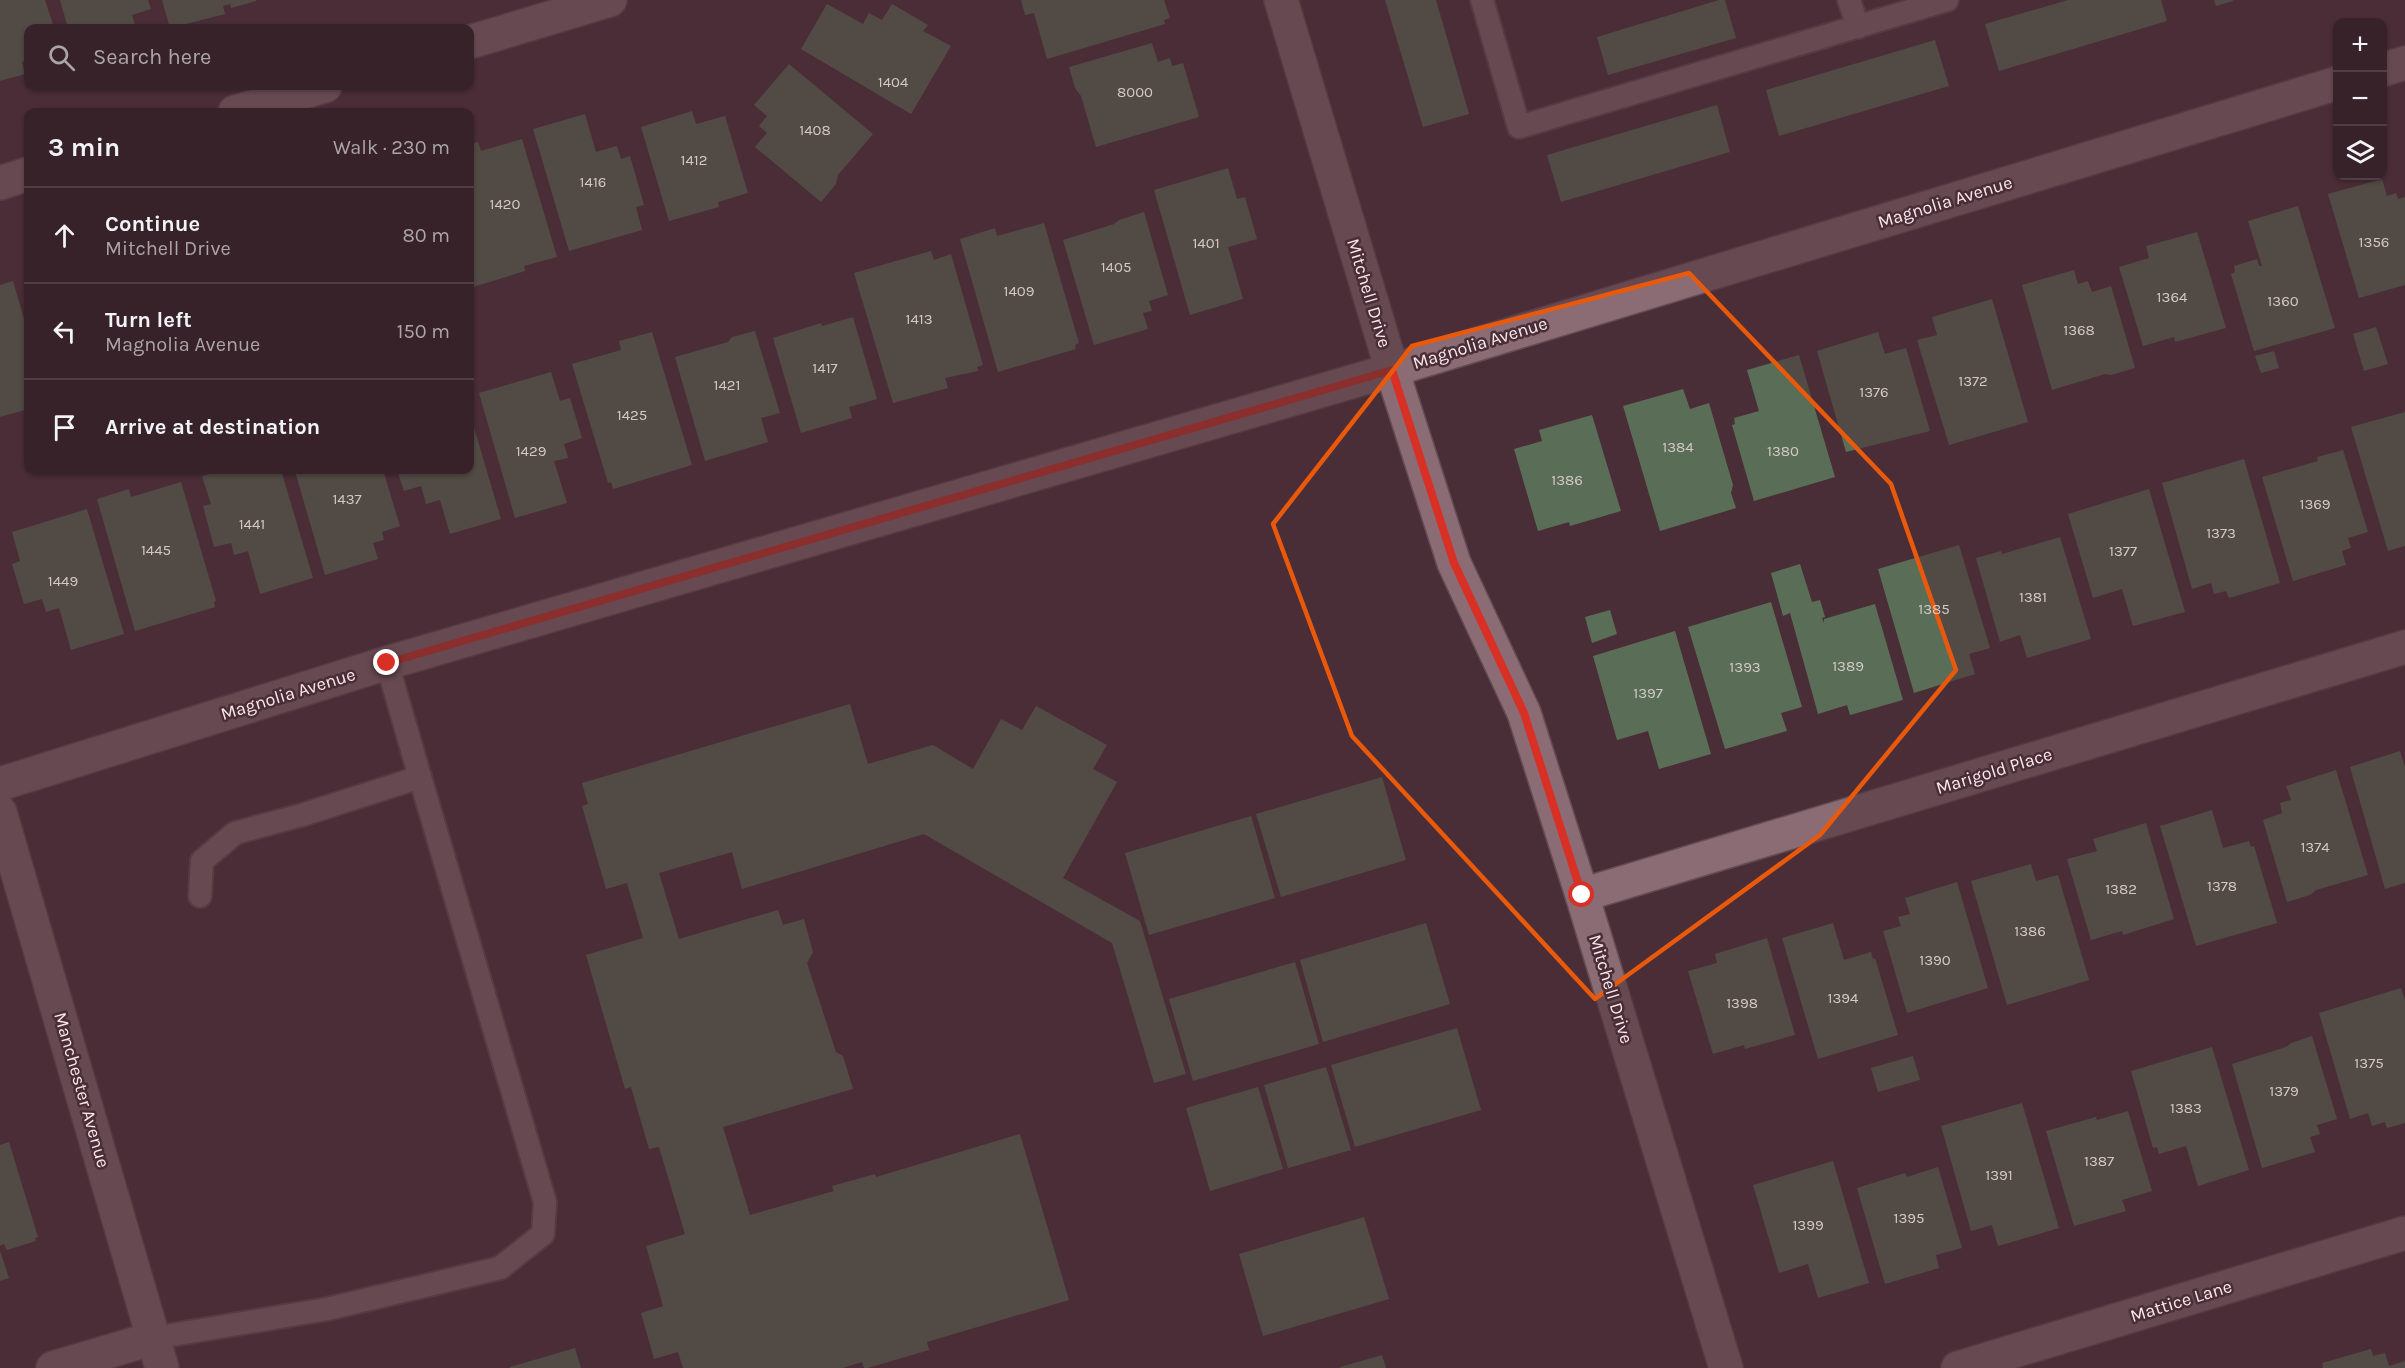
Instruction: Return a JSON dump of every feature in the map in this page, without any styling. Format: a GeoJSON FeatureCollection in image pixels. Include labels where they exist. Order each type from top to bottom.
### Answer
{"type":"FeatureCollection","features":[{"type":"Feature","properties":{"kind":"street"},"geometry":{"type":"LineString","coordinates":[[474,41],[610,0]]}},
{"type":"Feature","properties":{"kind":"street","name":"Mitchell Drive"},"geometry":{"type":"LineString","coordinates":[[1281,0],[1392,370],[1454,563],[1524,713],[1726,1368]]}},
{"type":"Feature","properties":{"kind":"street"},"geometry":{"type":"LineString","coordinates":[[2387,68],[2405,63]]}},
{"type":"Feature","properties":{"kind":"street","name":"Magnolia Avenue"},"geometry":{"type":"LineString","coordinates":[[0,784],[387,663],[1392,370],[2333,84]]}},
{"type":"Feature","properties":{"kind":"street"},"geometry":{"type":"LineString","coordinates":[[249,108],[311,90]]}},
{"type":"Feature","properties":{"kind":"street"},"geometry":{"type":"LineString","coordinates":[[0,183],[24,175]]}},
{"type":"Feature","properties":{"kind":"street","name":"Marigold Place"},"geometry":{"type":"LineString","coordinates":[[1582,895],[2405,647]]}},
{"type":"Feature","properties":{"kind":"street","name":"Manchester Avenue"},"geometry":{"type":"LineString","coordinates":[[0,812],[158,1353]]}},
{"type":"Feature","properties":{"kind":"street","name":"Mattice Lane"},"geometry":{"type":"LineString","coordinates":[[1958,1368],[2405,1233]]}},
{"type":"Feature","properties":{"kind":"street"},"geometry":{"type":"LineString","coordinates":[[53,1368],[158,1353]]}},
{"type":"Feature","properties":{"kind":"lane"},"geometry":{"type":"LineString","coordinates":[[1482,0],[1519,127],[1947,0]]}},
{"type":"Feature","properties":{"kind":"lane"},"geometry":{"type":"LineString","coordinates":[[1849,0],[1857,27]]}},
{"type":"Feature","properties":{"kind":"lane"},"geometry":{"type":"LineString","coordinates":[[158,1353],[327,1309],[500,1268],[543,1234],[545,1202],[387,663]]}},
{"type":"Feature","properties":{"kind":"lane"},"geometry":{"type":"LineString","coordinates":[[200,896],[202,861],[235,833],[302,815],[420,777]]}},
{"type":"Feature","properties":{"kind":"highlighted area"},"geometry":{"type":"Polygon","coordinates":[[[1689,273],[1891,484],[1956,670],[1820,835],[1595,999],[1352,736],[1273,524],[1412,346],[1689,273]]]}},
{"type":"Feature","properties":{"kind":"building"},"geometry":{"type":"Polygon","coordinates":[[[0,0],[45,0],[53,24],[24,24],[24,61],[22,62],[24,74],[0,81],[0,0]]]}},
{"type":"Feature","properties":{"kind":"building"},"geometry":{"type":"Polygon","coordinates":[[[60,0],[148,0],[151,9],[132,15],[135,24],[67,24],[60,0]]]}},
{"type":"Feature","properties":{"kind":"building"},"geometry":{"type":"Polygon","coordinates":[[[162,0],[256,0],[231,8],[230,4],[223,6],[225,14],[186,24],[169,24],[162,0]]]}},
{"type":"Feature","properties":{"kind":"building"},"geometry":{"type":"Polygon","coordinates":[[[1021,0],[1164,0],[1170,18],[1164,20],[1165,24],[1047,59],[1034,13],[1025,15],[1021,0]]]}},
{"type":"Feature","properties":{"kind":"building"},"geometry":{"type":"Polygon","coordinates":[[[1385,0],[1436,0],[1469,114],[1423,127],[1385,0]]]}},
{"type":"Feature","properties":{"kind":"building"},"geometry":{"type":"Polygon","coordinates":[[[1725,0],[1736,38],[1608,75],[1597,37],[1725,0]]]}},
{"type":"Feature","properties":{"kind":"building"},"geometry":{"type":"Polygon","coordinates":[[[2068,0],[2161,0],[2167,21],[1999,71],[1985,24],[2068,0]]]}},
{"type":"Feature","properties":{"kind":"building"},"geometry":{"type":"Polygon","coordinates":[[[2214,0],[2233,0],[2233,1],[2216,6],[2214,0]]]}},
{"type":"Feature","properties":{"kind":"building"},"geometry":{"type":"Polygon","coordinates":[[[827,4],[863,24],[869,13],[882,20],[892,4],[928,25],[923,31],[951,46],[911,114],[801,49],[827,4]]]}},
{"type":"Feature","properties":{"kind":"building"},"geometry":{"type":"Polygon","coordinates":[[[1935,40],[1949,86],[1779,136],[1766,90],[1935,40]]]}},
{"type":"Feature","properties":{"kind":"building"},"geometry":{"type":"Polygon","coordinates":[[[1152,43],[1158,62],[1170,58],[1172,66],[1183,63],[1199,117],[1096,147],[1081,96],[1075,88],[1069,67],[1152,43]]]}},
{"type":"Feature","properties":{"kind":"building"},"geometry":{"type":"Polygon","coordinates":[[[789,64],[873,134],[838,175],[836,184],[821,202],[755,147],[767,133],[759,126],[767,116],[754,105],[789,64]]]}},
{"type":"Feature","properties":{"kind":"building"},"geometry":{"type":"Polygon","coordinates":[[[1717,105],[1730,152],[1561,202],[1547,155],[1717,105]]]}},
{"type":"Feature","properties":{"kind":"building"},"geometry":{"type":"Polygon","coordinates":[[[692,111],[696,124],[725,116],[748,193],[718,202],[719,207],[669,221],[641,127],[692,111]]]}},
{"type":"Feature","properties":{"kind":"building"},"geometry":{"type":"Polygon","coordinates":[[[585,114],[596,152],[617,146],[621,159],[630,156],[644,205],[636,207],[642,230],[569,251],[533,129],[585,114]]]}},
{"type":"Feature","properties":{"kind":"building"},"geometry":{"type":"Polygon","coordinates":[[[522,139],[557,257],[524,266],[525,271],[474,287],[474,143],[478,142],[481,151],[522,139]]]}},
{"type":"Feature","properties":{"kind":"building"},"geometry":{"type":"Polygon","coordinates":[[[1228,168],[1237,199],[1245,197],[1257,239],[1228,247],[1243,299],[1190,315],[1154,190],[1228,168]]]}},
{"type":"Feature","properties":{"kind":"building"},"geometry":{"type":"Polygon","coordinates":[[[2382,180],[2387,196],[2396,193],[2398,199],[2405,197],[2405,285],[2359,298],[2328,194],[2382,180]]]}},
{"type":"Feature","properties":{"kind":"building"},"geometry":{"type":"Polygon","coordinates":[[[2298,206],[2335,328],[2254,351],[2231,274],[2235,272],[2234,266],[2257,259],[2259,266],[2262,266],[2248,221],[2298,206]]]}},
{"type":"Feature","properties":{"kind":"building"},"geometry":{"type":"Polygon","coordinates":[[[1144,212],[1168,295],[1149,301],[1152,311],[1143,313],[1148,329],[1094,345],[1063,240],[1144,212]]]}},
{"type":"Feature","properties":{"kind":"building"},"geometry":{"type":"Polygon","coordinates":[[[1044,223],[1079,343],[1075,345],[1076,349],[998,372],[960,239],[995,228],[997,236],[1044,223]]]}},
{"type":"Feature","properties":{"kind":"building"},"geometry":{"type":"Polygon","coordinates":[[[2197,232],[2226,328],[2175,342],[2174,337],[2143,346],[2119,267],[2149,258],[2146,246],[2197,232]]]}},
{"type":"Feature","properties":{"kind":"building"},"geometry":{"type":"Polygon","coordinates":[[[931,251],[934,260],[951,254],[983,365],[977,367],[978,371],[945,378],[948,388],[893,403],[854,273],[931,251]]]}},
{"type":"Feature","properties":{"kind":"building"},"geometry":{"type":"Polygon","coordinates":[[[2074,270],[2078,284],[2088,281],[2092,292],[2111,286],[2135,368],[2111,375],[2105,374],[2052,390],[2022,285],[2074,270]]]}},
{"type":"Feature","properties":{"kind":"building"},"geometry":{"type":"Polygon","coordinates":[[[13,281],[24,319],[24,410],[0,417],[0,285],[13,281]]]}},
{"type":"Feature","properties":{"kind":"building"},"geometry":{"type":"Polygon","coordinates":[[[1992,299],[2028,422],[1949,445],[1917,340],[1937,335],[1932,317],[1992,299]]]}},
{"type":"Feature","properties":{"kind":"building"},"geometry":{"type":"Polygon","coordinates":[[[853,317],[877,399],[849,407],[852,418],[801,433],[773,338],[821,323],[822,326],[853,317]]]}},
{"type":"Feature","properties":{"kind":"building"},"geometry":{"type":"Polygon","coordinates":[[[2376,327],[2388,364],[2364,371],[2353,334],[2376,327]]]}},
{"type":"Feature","properties":{"kind":"building"},"geometry":{"type":"Polygon","coordinates":[[[755,331],[780,413],[761,418],[768,442],[705,461],[675,357],[728,342],[732,337],[755,331]]]}},
{"type":"Feature","properties":{"kind":"building"},"geometry":{"type":"Polygon","coordinates":[[[652,332],[692,465],[613,489],[611,482],[608,483],[572,364],[621,350],[619,341],[652,332]]]}},
{"type":"Feature","properties":{"kind":"building"},"geometry":{"type":"Polygon","coordinates":[[[1878,332],[1885,354],[1906,348],[1930,431],[1846,452],[1817,351],[1878,332]]]}},
{"type":"Feature","properties":{"kind":"building"},"geometry":{"type":"Polygon","coordinates":[[[2274,351],[2279,368],[2261,373],[2255,356],[2274,351]]]}},
{"type":"Feature","properties":{"kind":"building"},"geometry":{"type":"Polygon","coordinates":[[[1799,355],[1835,477],[1754,501],[1732,425],[1735,424],[1734,418],[1759,411],[1747,370],[1799,355]]]}},
{"type":"Feature","properties":{"kind":"building"},"geometry":{"type":"Polygon","coordinates":[[[551,372],[560,401],[570,398],[582,438],[564,444],[568,458],[554,461],[567,503],[515,518],[479,393],[551,372]]]}},
{"type":"Feature","properties":{"kind":"building"},"geometry":{"type":"Polygon","coordinates":[[[1683,389],[1690,409],[1709,403],[1733,485],[1731,493],[1736,508],[1660,531],[1623,406],[1683,389]]]}},
{"type":"Feature","properties":{"kind":"building"},"geometry":{"type":"Polygon","coordinates":[[[2405,412],[2405,546],[2388,551],[2351,427],[2405,412]]]}},
{"type":"Feature","properties":{"kind":"building"},"geometry":{"type":"Polygon","coordinates":[[[1592,415],[1621,511],[1570,526],[1569,522],[1538,531],[1514,449],[1542,441],[1539,430],[1592,415]]]}},
{"type":"Feature","properties":{"kind":"building"},"geometry":{"type":"Polygon","coordinates":[[[474,428],[501,519],[450,534],[440,500],[426,504],[421,486],[404,491],[398,474],[474,474],[474,428]]]}},
{"type":"Feature","properties":{"kind":"building"},"geometry":{"type":"Polygon","coordinates":[[[2343,450],[2368,532],[2348,538],[2351,548],[2342,551],[2346,565],[2293,581],[2262,477],[2318,461],[2317,457],[2343,450]]]}},
{"type":"Feature","properties":{"kind":"building"},"geometry":{"type":"Polygon","coordinates":[[[2244,459],[2280,583],[2229,598],[2226,591],[2214,594],[2211,583],[2192,589],[2162,483],[2244,459]]]}},
{"type":"Feature","properties":{"kind":"building"},"geometry":{"type":"Polygon","coordinates":[[[209,474],[282,474],[313,578],[260,594],[248,551],[234,555],[231,543],[214,547],[203,506],[211,504],[202,476],[209,474]]]}},
{"type":"Feature","properties":{"kind":"building"},"geometry":{"type":"Polygon","coordinates":[[[296,474],[384,474],[400,526],[382,532],[384,540],[373,543],[378,559],[325,575],[296,474]]]}},
{"type":"Feature","properties":{"kind":"building"},"geometry":{"type":"Polygon","coordinates":[[[181,482],[216,601],[214,602],[215,607],[135,631],[97,499],[129,489],[131,497],[181,482]]]}},
{"type":"Feature","properties":{"kind":"building"},"geometry":{"type":"Polygon","coordinates":[[[2149,489],[2185,612],[2133,626],[2122,589],[2093,598],[2068,514],[2149,489]]]}},
{"type":"Feature","properties":{"kind":"building"},"geometry":{"type":"Polygon","coordinates":[[[87,509],[124,634],[71,650],[59,608],[46,612],[42,599],[24,604],[12,564],[20,561],[12,532],[87,509]]]}},
{"type":"Feature","properties":{"kind":"building"},"geometry":{"type":"Polygon","coordinates":[[[2060,537],[2091,639],[2027,658],[2020,635],[2000,642],[1976,558],[2001,551],[2002,554],[2060,537]]]}},
{"type":"Feature","properties":{"kind":"building"},"geometry":{"type":"Polygon","coordinates":[[[1959,545],[1990,648],[1969,654],[1975,674],[1914,693],[1878,569],[1959,545]]]}},
{"type":"Feature","properties":{"kind":"building"},"geometry":{"type":"Polygon","coordinates":[[[1800,564],[1812,602],[1820,600],[1825,617],[1822,618],[1824,623],[1824,619],[1875,604],[1903,700],[1850,715],[1847,705],[1818,714],[1790,613],[1783,616],[1771,573],[1800,564]]]}},
{"type":"Feature","properties":{"kind":"building"},"geometry":{"type":"Polygon","coordinates":[[[1771,602],[1802,707],[1781,713],[1787,731],[1725,749],[1688,627],[1771,602]]]}},
{"type":"Feature","properties":{"kind":"building"},"geometry":{"type":"Polygon","coordinates":[[[1610,610],[1617,634],[1592,643],[1585,617],[1610,610]]]}},
{"type":"Feature","properties":{"kind":"building"},"geometry":{"type":"Polygon","coordinates":[[[1675,631],[1711,754],[1659,769],[1648,731],[1617,740],[1593,656],[1675,631]]]}},
{"type":"Feature","properties":{"kind":"building"},"geometry":{"type":"Polygon","coordinates":[[[850,704],[868,764],[933,745],[973,769],[1001,719],[1022,730],[1036,706],[1107,745],[1093,769],[1117,782],[1063,878],[1140,921],[1186,1074],[1154,1083],[1112,943],[924,834],[742,889],[732,852],[659,873],[679,939],[778,910],[783,925],[804,919],[813,952],[807,963],[836,1052],[843,1056],[853,1089],[723,1127],[750,1215],[834,1191],[832,1186],[875,1174],[876,1177],[1020,1134],[1069,1300],[927,1342],[929,1350],[868,1368],[864,1368],[862,1362],[843,1368],[683,1368],[678,1352],[654,1359],[641,1313],[663,1306],[646,1246],[685,1234],[659,1147],[649,1149],[631,1087],[625,1089],[586,955],[643,938],[627,883],[606,889],[582,806],[588,804],[582,783],[850,704]]]}},
{"type":"Feature","properties":{"kind":"building"},"geometry":{"type":"Polygon","coordinates":[[[2400,751],[2405,767],[2405,883],[2385,889],[2350,767],[2400,751]]]}},
{"type":"Feature","properties":{"kind":"building"},"geometry":{"type":"Polygon","coordinates":[[[2336,770],[2368,875],[2316,890],[2310,895],[2287,902],[2263,820],[2282,813],[2280,803],[2291,800],[2286,786],[2336,770]]]}},
{"type":"Feature","properties":{"kind":"building"},"geometry":{"type":"Polygon","coordinates":[[[1382,777],[1406,860],[1281,897],[1256,814],[1382,777]]]}},
{"type":"Feature","properties":{"kind":"building"},"geometry":{"type":"Polygon","coordinates":[[[2212,810],[2223,848],[2249,841],[2251,847],[2254,846],[2277,923],[2196,946],[2160,826],[2212,810]]]}},
{"type":"Feature","properties":{"kind":"building"},"geometry":{"type":"Polygon","coordinates":[[[1251,816],[1275,898],[1149,935],[1125,853],[1251,816]]]}},
{"type":"Feature","properties":{"kind":"building"},"geometry":{"type":"Polygon","coordinates":[[[2146,823],[2174,919],[2123,935],[2122,931],[2091,940],[2067,859],[2097,851],[2093,839],[2146,823]]]}},
{"type":"Feature","properties":{"kind":"building"},"geometry":{"type":"Polygon","coordinates":[[[2031,864],[2036,881],[2058,875],[2089,980],[2007,1005],[1971,881],[2031,864]]]}},
{"type":"Feature","properties":{"kind":"building"},"geometry":{"type":"Polygon","coordinates":[[[1957,882],[1988,988],[1907,1013],[1883,931],[1901,926],[1898,917],[1910,914],[1905,898],[1957,882]]]}},
{"type":"Feature","properties":{"kind":"building"},"geometry":{"type":"Polygon","coordinates":[[[1426,923],[1450,1004],[1323,1042],[1300,960],[1426,923]]]}},
{"type":"Feature","properties":{"kind":"building"},"geometry":{"type":"Polygon","coordinates":[[[1833,923],[1844,960],[1871,952],[1873,959],[1875,958],[1898,1035],[1818,1059],[1782,938],[1833,923]]]}},
{"type":"Feature","properties":{"kind":"building"},"geometry":{"type":"Polygon","coordinates":[[[1767,938],[1795,1035],[1745,1049],[1744,1045],[1713,1054],[1688,971],[1717,963],[1715,954],[1767,938]]]}},
{"type":"Feature","properties":{"kind":"building"},"geometry":{"type":"Polygon","coordinates":[[[1295,962],[1319,1044],[1193,1081],[1169,999],[1295,962]]]}},
{"type":"Feature","properties":{"kind":"building"},"geometry":{"type":"Polygon","coordinates":[[[2401,988],[2405,1000],[2405,1123],[2387,1128],[2385,1122],[2372,1126],[2368,1113],[2350,1119],[2319,1013],[2401,988]]]}},
{"type":"Feature","properties":{"kind":"building"},"geometry":{"type":"Polygon","coordinates":[[[1457,1028],[1481,1110],[1355,1147],[1331,1065],[1457,1028]]]}},
{"type":"Feature","properties":{"kind":"building"},"geometry":{"type":"Polygon","coordinates":[[[2312,1036],[2337,1119],[2317,1125],[2320,1134],[2310,1137],[2315,1152],[2262,1168],[2232,1064],[2312,1036]]]}},
{"type":"Feature","properties":{"kind":"building"},"geometry":{"type":"Polygon","coordinates":[[[2212,1047],[2249,1170],[2198,1186],[2186,1146],[2159,1154],[2157,1147],[2153,1148],[2131,1071],[2212,1047]]]}},
{"type":"Feature","properties":{"kind":"building"},"geometry":{"type":"Polygon","coordinates":[[[1913,1056],[1920,1080],[1878,1092],[1871,1068],[1913,1056]]]}},
{"type":"Feature","properties":{"kind":"building"},"geometry":{"type":"Polygon","coordinates":[[[1326,1067],[1351,1150],[1288,1168],[1264,1085],[1326,1067]]]}},
{"type":"Feature","properties":{"kind":"building"},"geometry":{"type":"Polygon","coordinates":[[[1258,1087],[1283,1169],[1210,1191],[1186,1108],[1258,1087]]]}},
{"type":"Feature","properties":{"kind":"building"},"geometry":{"type":"Polygon","coordinates":[[[2022,1103],[2059,1228],[1998,1246],[1992,1225],[1971,1231],[1941,1126],[2022,1103]]]}},
{"type":"Feature","properties":{"kind":"building"},"geometry":{"type":"Polygon","coordinates":[[[2128,1111],[2152,1191],[2122,1200],[2126,1211],[2074,1226],[2046,1131],[2128,1111]]]}},
{"type":"Feature","properties":{"kind":"building"},"geometry":{"type":"Polygon","coordinates":[[[9,1142],[38,1237],[35,1238],[36,1241],[7,1250],[4,1244],[0,1246],[0,1145],[9,1142]]]}},
{"type":"Feature","properties":{"kind":"building"},"geometry":{"type":"Polygon","coordinates":[[[1833,1161],[1869,1283],[1818,1298],[1808,1264],[1779,1273],[1753,1185],[1833,1161]]]}},
{"type":"Feature","properties":{"kind":"building"},"geometry":{"type":"Polygon","coordinates":[[[1938,1167],[1962,1248],[1936,1255],[1939,1268],[1885,1284],[1857,1188],[1905,1173],[1907,1177],[1938,1167]]]}},
{"type":"Feature","properties":{"kind":"building"},"geometry":{"type":"Polygon","coordinates":[[[1364,1217],[1389,1299],[1263,1336],[1239,1254],[1364,1217]]]}},
{"type":"Feature","properties":{"kind":"building"},"geometry":{"type":"Polygon","coordinates":[[[0,1251],[9,1278],[0,1281],[0,1251]]]}},
{"type":"Feature","properties":{"kind":"building"},"geometry":{"type":"Polygon","coordinates":[[[575,1348],[581,1368],[510,1368],[510,1367],[575,1348]]]}},
{"type":"Feature","properties":{"kind":"building"},"geometry":{"type":"Polygon","coordinates":[[[2371,1349],[2373,1356],[2385,1353],[2389,1366],[2405,1361],[2405,1368],[2323,1368],[2322,1363],[2371,1349]]]}},
{"type":"Feature","properties":{"kind":"building"},"geometry":{"type":"Polygon","coordinates":[[[1382,1355],[1386,1368],[1340,1368],[1340,1367],[1382,1355]]]}},
{"type":"Feature","properties":{"kind":"route"},"geometry":{"type":"LineString","coordinates":[[387,663],[1392,370],[1454,563],[1524,713],[1582,895]]}}]}
